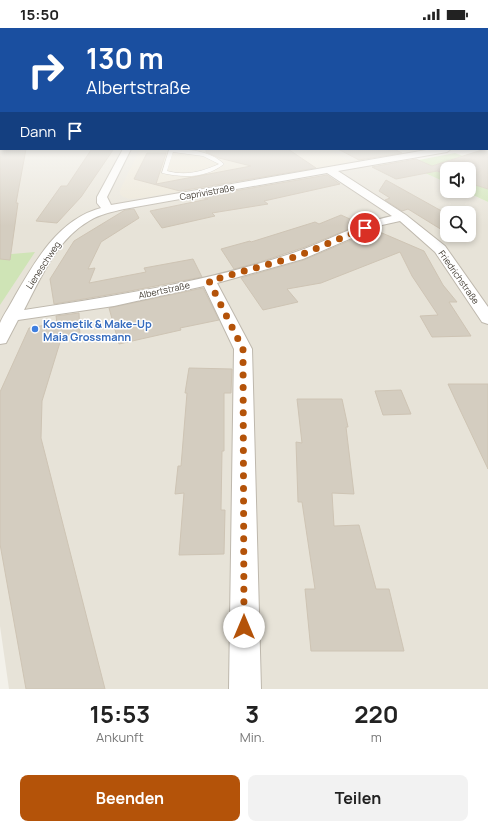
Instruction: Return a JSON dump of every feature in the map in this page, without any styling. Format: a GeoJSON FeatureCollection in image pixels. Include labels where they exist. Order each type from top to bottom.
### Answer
{"type":"FeatureCollection","features":[{"type":"Feature","properties":{"kind":"street"},"geometry":{"type":"LineString","coordinates":[[108,210],[103,203],[102,198],[119,165]]}},
{"type":"Feature","properties":{"kind":"street","name":"Caprivistraße"},"geometry":{"type":"LineString","coordinates":[[108,210],[358,165]]}},
{"type":"Feature","properties":{"kind":"street","name":"Friedrichstraße"},"geometry":{"type":"LineString","coordinates":[[329,170],[402,218],[440,249],[488,319]]}},
{"type":"Feature","properties":{"kind":"street","name":"Lieneschweg"},"geometry":{"type":"LineString","coordinates":[[0,339],[55,244],[81,220],[93,214],[108,210]]}},
{"type":"Feature","properties":{"kind":"street","name":"Albertstraße"},"geometry":{"type":"LineString","coordinates":[[12,316],[114,301],[209,281],[298,256],[378,222],[402,218]]}},
{"type":"Feature","properties":{"kind":"street"},"geometry":{"type":"LineString","coordinates":[[209,281],[243,349],[245,689]]}},
{"type":"Feature","properties":{"kind":"lane"},"geometry":{"type":"LineString","coordinates":[[166,165],[164,172],[181,177],[203,173],[220,165]]}},
{"type":"Feature","properties":{"kind":"shaded area"},"geometry":{"type":"Polygon","coordinates":[[[0,165],[407,165],[440,180],[440,198],[476,198],[476,196],[488,202],[488,689],[9,689],[0,626],[0,165]]]}},
{"type":"Feature","properties":{"kind":"shaded area"},"geometry":{"type":"Polygon","coordinates":[[[132,165],[334,165],[141,198],[130,199],[123,197],[120,194],[120,190],[132,165]]]}},
{"type":"Feature","properties":{"kind":"green space"},"geometry":{"type":"Polygon","coordinates":[[[407,165],[436,165],[427,168],[440,173],[440,180],[407,165]]]}},
{"type":"Feature","properties":{"kind":"green space"},"geometry":{"type":"Polygon","coordinates":[[[476,185],[488,189],[488,202],[476,196],[476,185]]]}},
{"type":"Feature","properties":{"kind":"green space"},"geometry":{"type":"Polygon","coordinates":[[[35,252],[0,305],[0,255],[35,252]]]}},
{"type":"Feature","properties":{"kind":"building"},"geometry":{"type":"Polygon","coordinates":[[[0,165],[23,165],[16,203],[18,203],[10,260],[0,259],[0,165]]]}},
{"type":"Feature","properties":{"kind":"building"},"geometry":{"type":"Polygon","coordinates":[[[81,165],[103,165],[81,197],[57,223],[36,221],[61,186],[67,186],[81,165]]]}},
{"type":"Feature","properties":{"kind":"building"},"geometry":{"type":"Polygon","coordinates":[[[141,165],[162,165],[156,184],[251,166],[246,165],[311,165],[316,168],[180,191],[134,179],[141,165]]]}},
{"type":"Feature","properties":{"kind":"building"},"geometry":{"type":"Polygon","coordinates":[[[384,165],[440,165],[440,172],[437,171],[396,179],[372,167],[384,165]]]}},
{"type":"Feature","properties":{"kind":"building"},"geometry":{"type":"Polygon","coordinates":[[[476,165],[488,165],[488,189],[476,185],[476,165]]]}},
{"type":"Feature","properties":{"kind":"building"},"geometry":{"type":"Polygon","coordinates":[[[327,175],[340,184],[264,201],[268,204],[212,213],[215,216],[162,228],[150,211],[208,199],[200,197],[327,175]]]}},
{"type":"Feature","properties":{"kind":"building"},"geometry":{"type":"Polygon","coordinates":[[[386,180],[440,210],[440,229],[408,209],[402,211],[385,200],[390,198],[379,191],[386,180]]]}},
{"type":"Feature","properties":{"kind":"building"},"geometry":{"type":"Polygon","coordinates":[[[134,209],[139,218],[101,242],[88,269],[95,268],[89,283],[146,272],[144,268],[193,259],[202,277],[54,304],[50,279],[74,241],[125,210],[134,209]]]}},
{"type":"Feature","properties":{"kind":"building"},"geometry":{"type":"Polygon","coordinates":[[[341,215],[361,224],[305,247],[260,262],[234,269],[221,249],[250,241],[251,242],[315,222],[319,224],[341,215]]]}},
{"type":"Feature","properties":{"kind":"building"},"geometry":{"type":"Polygon","coordinates":[[[375,230],[424,251],[443,285],[457,302],[449,302],[471,336],[432,337],[420,316],[438,315],[412,276],[400,252],[321,283],[287,289],[298,302],[263,310],[241,278],[304,260],[375,230]]]}},
{"type":"Feature","properties":{"kind":"building"},"geometry":{"type":"Polygon","coordinates":[[[203,288],[219,320],[180,328],[181,330],[119,344],[109,308],[203,288]]]}},
{"type":"Feature","properties":{"kind":"building"},"geometry":{"type":"Polygon","coordinates":[[[79,313],[80,336],[61,339],[42,401],[41,438],[105,689],[26,689],[0,544],[0,392],[29,328],[57,323],[56,316],[79,313]]]}},
{"type":"Feature","properties":{"kind":"building"},"geometry":{"type":"Polygon","coordinates":[[[189,368],[232,369],[231,393],[224,393],[224,451],[222,451],[221,510],[225,510],[224,554],[179,555],[184,493],[175,494],[178,466],[181,466],[187,393],[185,393],[189,368]]]}},
{"type":"Feature","properties":{"kind":"building"},"geometry":{"type":"Polygon","coordinates":[[[448,384],[488,384],[488,469],[461,412],[448,384]]]}},
{"type":"Feature","properties":{"kind":"building"},"geometry":{"type":"Polygon","coordinates":[[[401,390],[411,414],[383,415],[375,391],[401,390]]]}},
{"type":"Feature","properties":{"kind":"building"},"geometry":{"type":"Polygon","coordinates":[[[297,399],[342,399],[348,427],[346,427],[354,494],[332,493],[334,526],[359,525],[376,589],[389,589],[404,651],[311,651],[305,589],[315,589],[302,502],[298,502],[296,442],[302,443],[297,399]]]}},
{"type":"Feature","properties":{"kind":"place","name":"Kosmetik & Make-Up Maia Grossmann"},"geometry":{"type":"Point","coordinates":[35,329]}},
{"type":"Feature","properties":{"kind":"route"},"geometry":{"type":"LineString","coordinates":[[244,627],[243,349],[209,281],[298,256],[365,228]]}}]}
